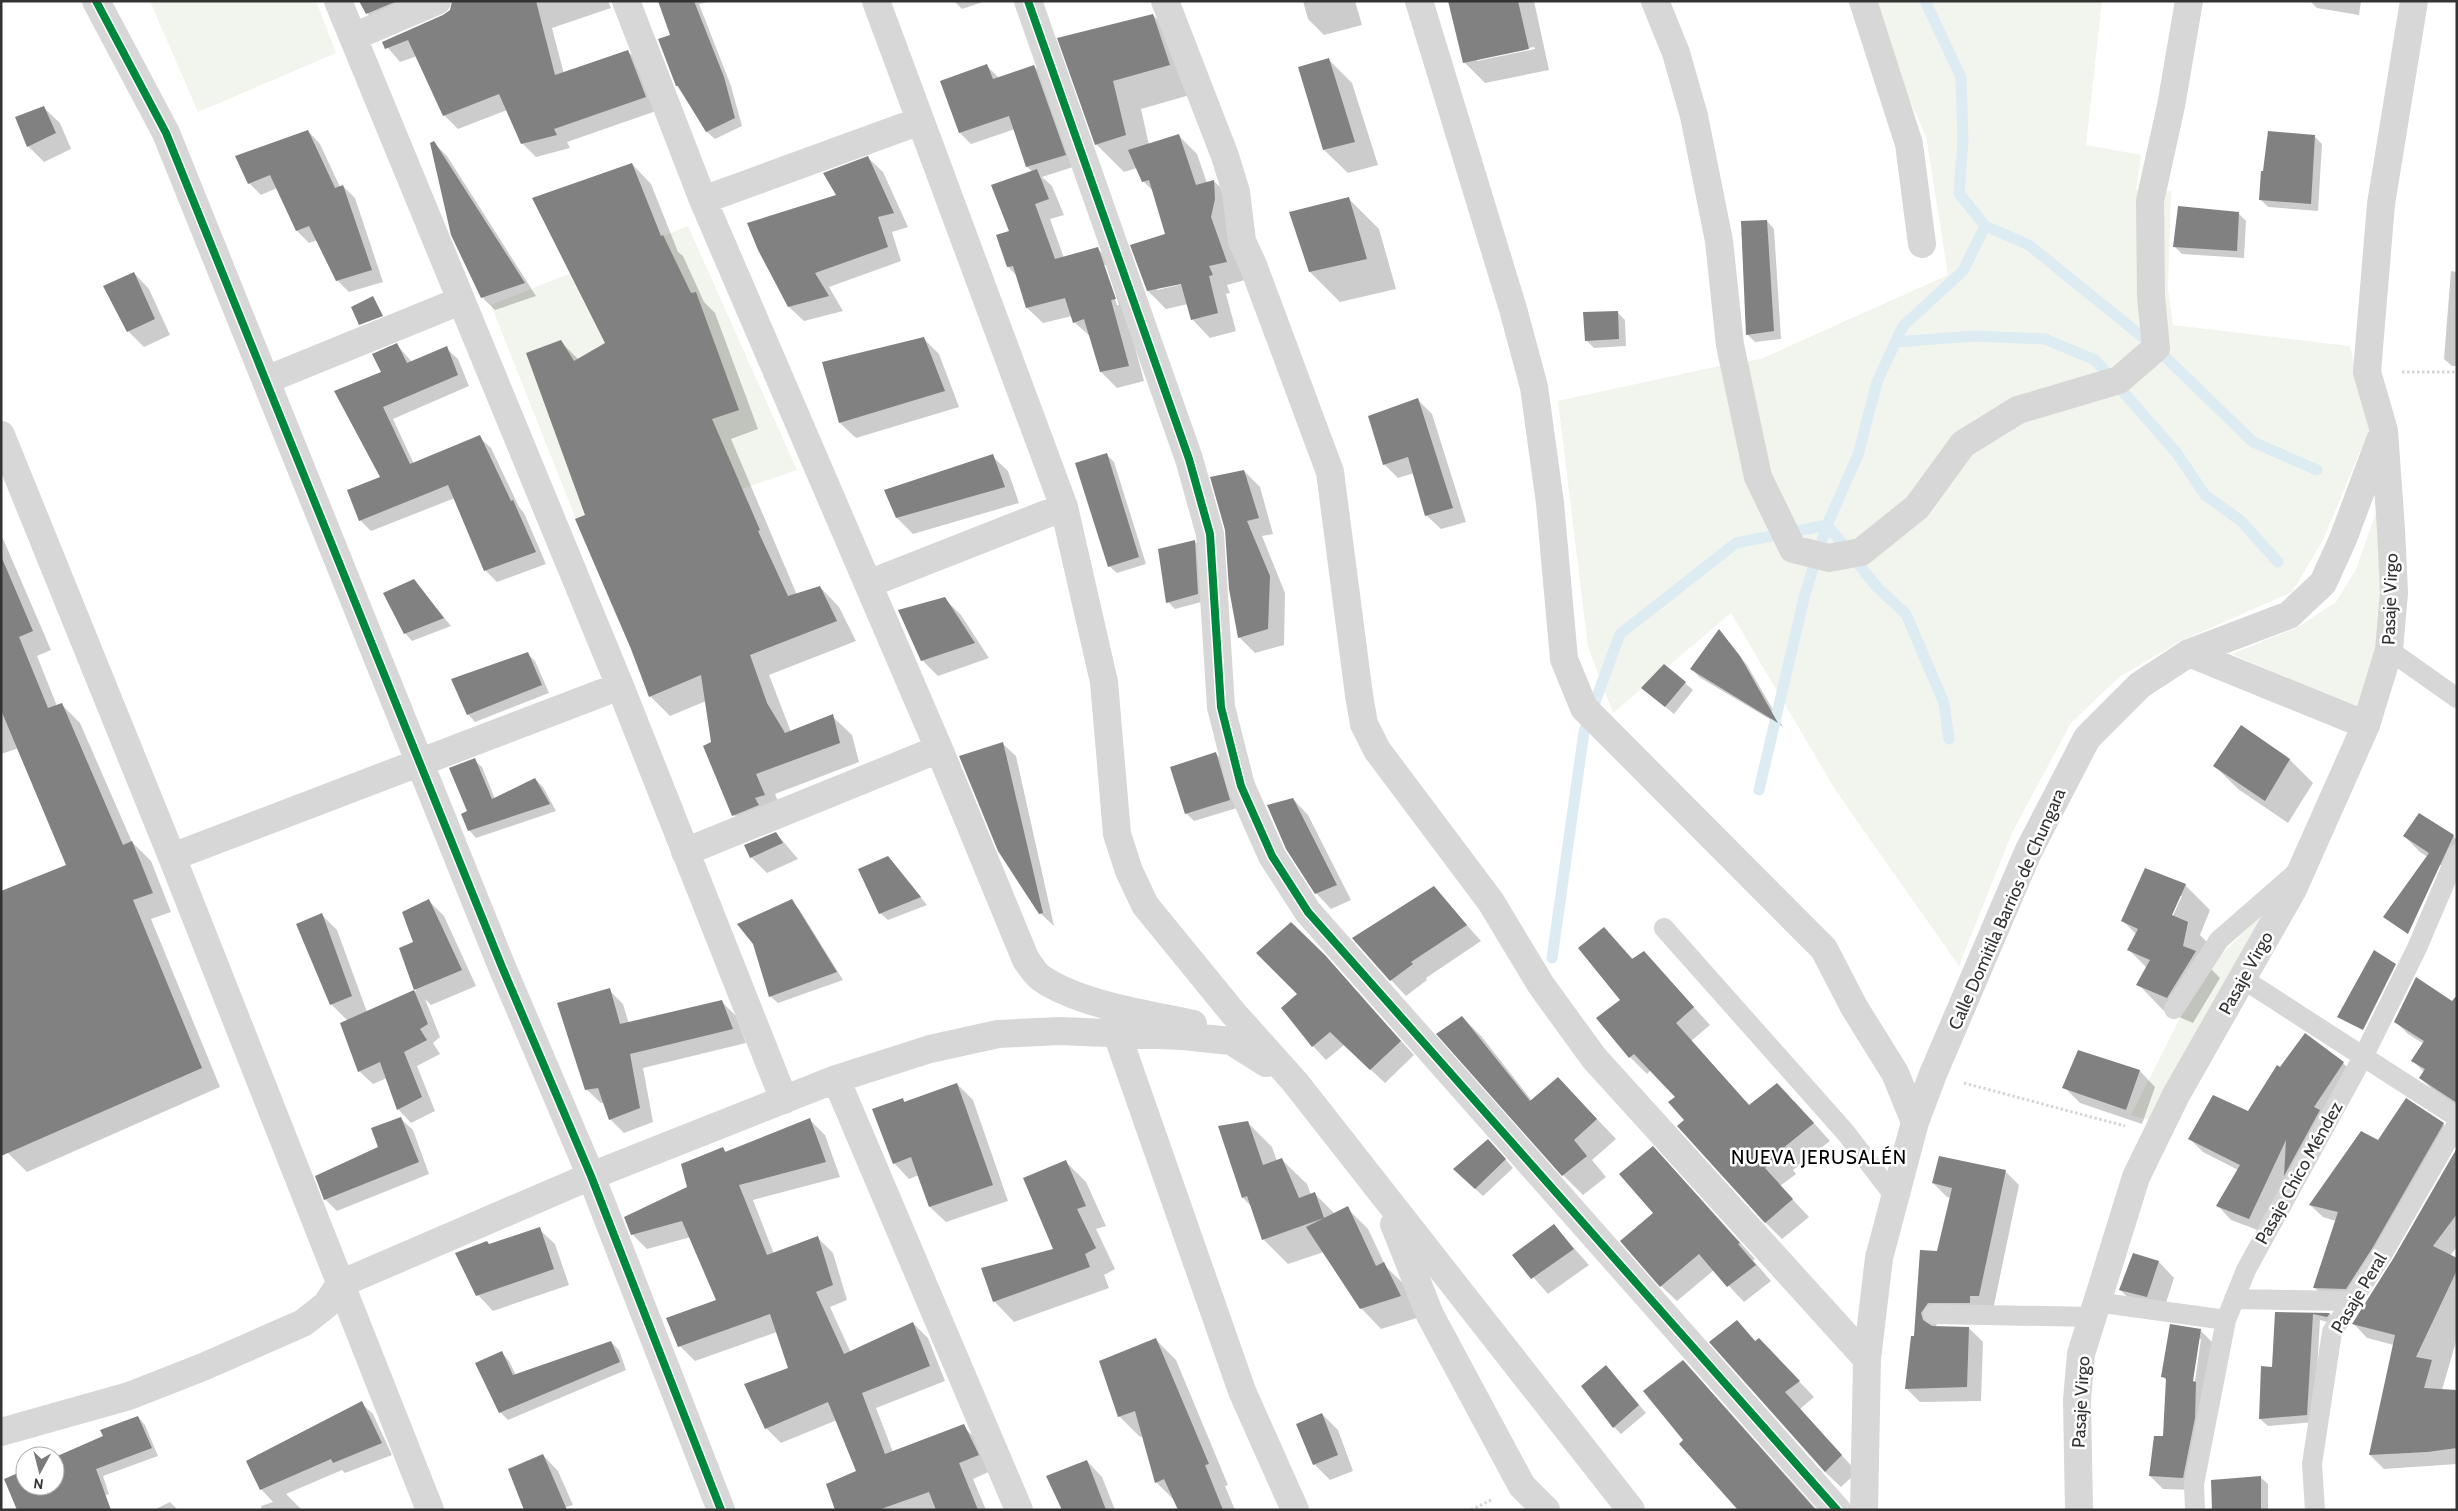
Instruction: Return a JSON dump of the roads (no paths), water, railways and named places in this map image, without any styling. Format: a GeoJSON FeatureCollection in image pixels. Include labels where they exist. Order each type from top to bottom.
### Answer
{"type":"FeatureCollection","features":[{"type":"Feature","properties":{"kind":"street"},"geometry":{"type":"LineString","coordinates":[[96,1],[166,133],[502,967],[591,1176],[721,1510]]}},
{"type":"Feature","properties":{"kind":"street"},"geometry":{"type":"LineString","coordinates":[[338,1],[620,686],[784,1100]]}},
{"type":"Feature","properties":{"kind":"street"},"geometry":{"type":"LineString","coordinates":[[353,37],[437,1]]}},
{"type":"Feature","properties":{"kind":"street"},"geometry":{"type":"LineString","coordinates":[[626,1],[703,200],[939,749],[1026,960],[1039,977],[1060,989],[1117,1007],[1196,1024],[1231,1041],[1295,1082]]}},
{"type":"Feature","properties":{"kind":"street"},"geometry":{"type":"LineString","coordinates":[[876,1],[1064,507],[1104,682],[1117,834],[1129,871],[1145,905],[1234,1014],[1295,1082],[1384,1198],[1631,1510]]}},
{"type":"Feature","properties":{"kind":"street"},"geometry":{"type":"LineString","coordinates":[[1028,1],[1189,459],[1210,534],[1221,707],[1241,786],[1272,856],[1308,912],[1837,1510]]}},
{"type":"Feature","properties":{"kind":"street"},"geometry":{"type":"LineString","coordinates":[[1165,1],[1225,156],[1236,192],[1242,241],[1253,265],[1330,472],[1359,695],[1364,724],[1377,750],[1492,902],[1541,985],[1594,1058],[1867,1359]]}},
{"type":"Feature","properties":{"kind":"street"},"geometry":{"type":"LineString","coordinates":[[1419,1],[1513,308],[1534,387],[1550,503],[1564,659],[1584,708],[1824,949],[1854,1007],[1895,1073],[1915,1122]]}},
{"type":"Feature","properties":{"kind":"street"},"geometry":{"type":"LineString","coordinates":[[1655,1],[1676,53],[1694,116],[1719,241],[1730,345],[1758,477],[1793,549],[1828,558],[1861,552],[1917,507],[1963,444],[2018,410],[2119,380],[2156,348],[2151,296],[2150,201],[2171,106],[2189,1]]}},
{"type":"Feature","properties":{"kind":"street"},"geometry":{"type":"LineString","coordinates":[[1864,1],[1909,144],[1922,244]]}},
{"type":"Feature","properties":{"kind":"street"},"geometry":{"type":"LineString","coordinates":[[2384,431],[2367,372],[2382,204],[2414,1]]}},
{"type":"Feature","properties":{"kind":"street"},"geometry":{"type":"LineString","coordinates":[[703,200],[920,120]]}},
{"type":"Feature","properties":{"kind":"street"},"geometry":{"type":"LineString","coordinates":[[266,380],[460,301]]}},
{"type":"Feature","properties":{"kind":"street","name":"Calle Domitila Barrios de Chungara"},"geometry":{"type":"LineString","coordinates":[[1864,1510],[1867,1359],[1879,1258],[1915,1122],[1933,1074],[2028,852],[2087,738],[2140,685],[2189,653],[2289,615],[2323,583],[2343,539],[2384,431]]}},
{"type":"Feature","properties":{"kind":"street","name":"Pasaje Virgo"},"geometry":{"type":"LineString","coordinates":[[2079,1510],[2077,1400],[2082,1354],[2136,1177],[2176,1096],[2243,979],[2302,868],[2366,725],[2388,650],[2394,593],[2384,431]]}},
{"type":"Feature","properties":{"kind":"street"},"geometry":{"type":"LineString","coordinates":[[1,435],[172,857],[430,1510]]}},
{"type":"Feature","properties":{"kind":"street"},"geometry":{"type":"LineString","coordinates":[[868,584],[1064,507]]}},
{"type":"Feature","properties":{"kind":"street"},"geometry":{"type":"LineString","coordinates":[[2189,653],[2366,725]]}},
{"type":"Feature","properties":{"kind":"street"},"geometry":{"type":"LineString","coordinates":[[172,857],[620,686]]}},
{"type":"Feature","properties":{"kind":"street"},"geometry":{"type":"LineString","coordinates":[[685,852],[939,749]]}},
{"type":"Feature","properties":{"kind":"street"},"geometry":{"type":"LineString","coordinates":[[1,1432],[129,1396],[303,1323],[326,1305],[340,1284],[591,1176],[836,1079],[930,1049],[998,1034],[1058,1031],[1183,1036],[1231,1041]]}},
{"type":"Feature","properties":{"kind":"street"},"geometry":{"type":"LineString","coordinates":[[1117,1034],[1242,1392],[1295,1510]]}},
{"type":"Feature","properties":{"kind":"street"},"geometry":{"type":"LineString","coordinates":[[836,1079],[1019,1510]]}},
{"type":"Feature","properties":{"kind":"street"},"geometry":{"type":"LineString","coordinates":[[1384,1198],[1430,1315],[1526,1498],[1546,1510]]}},
{"type":"Feature","properties":{"kind":"lane"},"geometry":{"type":"LineString","coordinates":[[2388,650],[2457,698]]}},
{"type":"Feature","properties":{"kind":"lane","name":"Pasaje Chico Méndez"},"geometry":{"type":"LineString","coordinates":[[2195,1510],[2194,1484],[2226,1320],[2234,1299],[2246,1270],[2364,1056],[2417,948],[2457,854]]}},
{"type":"Feature","properties":{"kind":"lane"},"geometry":{"type":"LineString","coordinates":[[2174,1009],[2219,940],[2302,868]]}},
{"type":"Feature","properties":{"kind":"lane"},"geometry":{"type":"LineString","coordinates":[[1664,928],[1846,1133],[1896,1196]]}},
{"type":"Feature","properties":{"kind":"lane"},"geometry":{"type":"LineString","coordinates":[[2243,979],[2457,1117]]}},
{"type":"Feature","properties":{"kind":"lane","name":"Pasaje Peral"},"geometry":{"type":"LineString","coordinates":[[2315,1510],[2312,1464],[2332,1332],[2383,1253],[2457,1124]]}},
{"type":"Feature","properties":{"kind":"lane"},"geometry":{"type":"LineString","coordinates":[[2234,1299],[2352,1301]]}},
{"type":"Feature","properties":{"kind":"lane"},"geometry":{"type":"LineString","coordinates":[[1933,1314],[2094,1310],[2226,1320]]}},
{"type":"Feature","properties":{"kind":"waterway"},"geometry":{"type":"LineString","coordinates":[[1925,1],[1961,77],[1963,141],[1959,193],[1985,226],[2029,245],[2156,348],[2253,442],[2317,470]]}},
{"type":"Feature","properties":{"kind":"waterway"},"geometry":{"type":"LineString","coordinates":[[1552,958],[1584,732],[1620,634],[1736,543],[1827,525],[1858,455],[1877,382],[1903,326],[1963,271],[1985,226]]}},
{"type":"Feature","properties":{"kind":"waterway"},"geometry":{"type":"LineString","coordinates":[[1896,342],[1973,336],[2045,339],[2095,360],[2176,452],[2205,495],[2241,521],[2278,562]]}},
{"type":"Feature","properties":{"kind":"waterway"},"geometry":{"type":"LineString","coordinates":[[1827,525],[1877,587],[1906,614],[1944,703],[1949,739]]}},
{"type":"Feature","properties":{"kind":"waterway"},"geometry":{"type":"LineString","coordinates":[[1759,790],[1805,594],[1827,525]]}},
{"type":"Feature","properties":{"kind":"district","name":"NUEVA JERUSALÉN"},"geometry":{"type":"Point","coordinates":[1819,1157]}}]}
